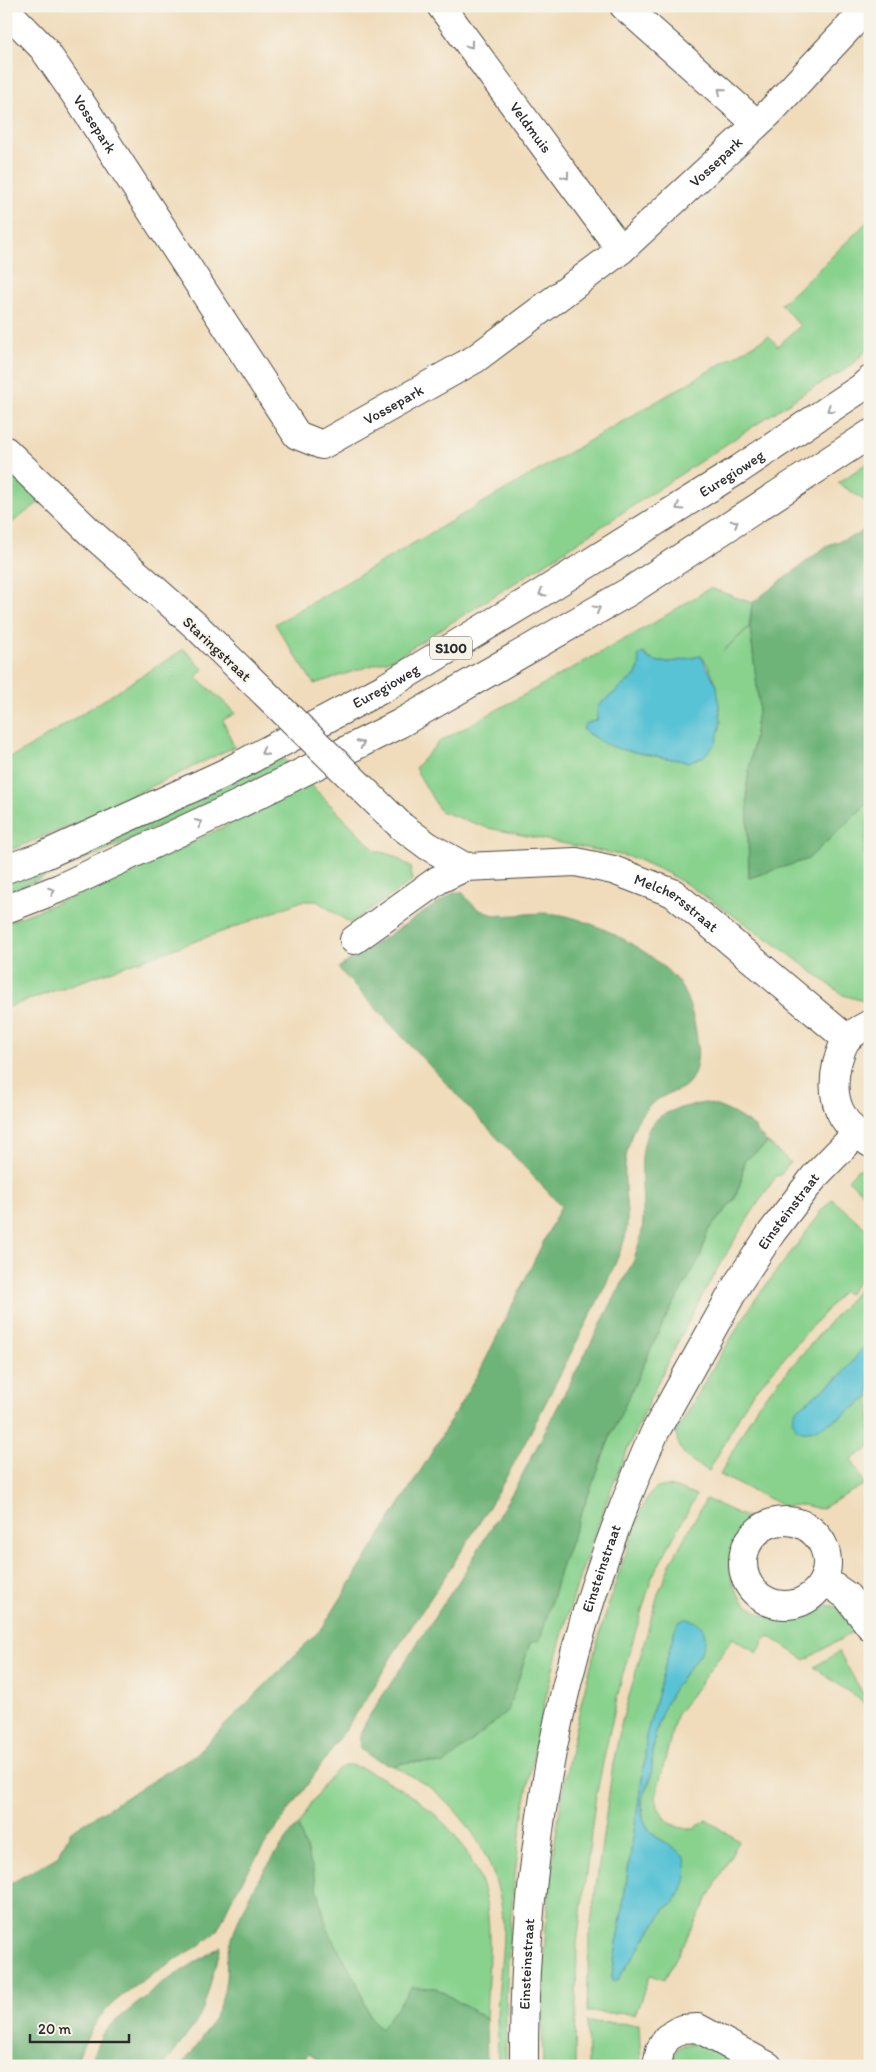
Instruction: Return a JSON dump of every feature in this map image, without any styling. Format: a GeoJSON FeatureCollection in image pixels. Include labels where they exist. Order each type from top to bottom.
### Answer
{"type":"FeatureCollection","features":[{"type":"Feature","properties":{"kind":"street","name":"Veldmuis"},"geometry":{"type":"LineString","coordinates":[[441,6],[621,250]]}},
{"type":"Feature","properties":{"kind":"street"},"geometry":{"type":"LineString","coordinates":[[624,6],[757,124]]}},
{"type":"Feature","properties":{"kind":"street","name":"Vossepark"},"geometry":{"type":"LineString","coordinates":[[6,10],[43,48],[74,93],[297,435],[322,445],[475,358],[621,250],[757,124],[869,6]]}},
{"type":"Feature","properties":{"kind":"street","name":"Euregioweg"},"geometry":{"type":"LineString","coordinates":[[6,870],[45,856],[223,774],[384,688],[535,597],[738,470],[861,388],[870,380]]}},
{"type":"Feature","properties":{"kind":"street","name":"S100"},"geometry":{"type":"LineString","coordinates":[[6,909],[60,888],[239,804],[399,724],[630,591],[867,437]]}},
{"type":"Feature","properties":{"kind":"street","name":"Staringstraat"},"geometry":{"type":"LineString","coordinates":[[6,451],[92,534],[196,626],[401,826],[428,846],[465,867]]}},
{"type":"Feature","properties":{"kind":"street","name":"Melchersstraat"},"geometry":{"type":"LineString","coordinates":[[354,940],[438,880],[465,867],[576,862],[613,870],[673,893],[847,1039]]}},
{"type":"Feature","properties":{"kind":"street"},"geometry":{"type":"LineString","coordinates":[[863,1138],[843,1118],[835,1100],[833,1079],[838,1059],[847,1039],[870,1024]]}},
{"type":"Feature","properties":{"kind":"street","name":"Einsteinstraat"},"geometry":{"type":"LineString","coordinates":[[524,2066],[525,1972],[530,1908],[538,1832],[551,1747],[578,1641],[602,1563],[648,1447],[690,1367],[738,1283],[772,1232],[815,1176],[863,1138]]}},
{"type":"Feature","properties":{"kind":"street"},"geometry":{"type":"LineString","coordinates":[[824,1580],[847,1596],[870,1626]]}},
{"type":"Feature","properties":{"kind":"street"},"geometry":{"type":"LineString","coordinates":[[656,2066],[660,2050],[667,2038],[682,2028],[698,2028],[768,2066]]}},
{"type":"Feature","properties":{"kind":"green space"},"geometry":{"type":"Polygon","coordinates":[[[870,219],[870,347],[855,362],[840,373],[807,391],[540,567],[395,658],[314,684],[275,624],[769,336],[778,346],[800,326],[781,304],[870,219]]]}},
{"type":"Feature","properties":{"kind":"green space"},"geometry":{"type":"Polygon","coordinates":[[[870,461],[870,504],[838,483],[870,461]]]}},
{"type":"Feature","properties":{"kind":"green space"},"geometry":{"type":"Polygon","coordinates":[[[6,463],[41,501],[6,527],[6,463]]]}},
{"type":"Feature","properties":{"kind":"green space"},"geometry":{"type":"Polygon","coordinates":[[[870,523],[870,801],[808,859],[749,878],[747,785],[759,705],[750,627],[752,603],[828,545],[859,534],[870,523]]]}},
{"type":"Feature","properties":{"kind":"green space"},"geometry":{"type":"Polygon","coordinates":[[[710,588],[752,603],[749,627],[723,651],[750,627],[759,705],[747,785],[749,878],[808,859],[870,801],[864,853],[870,859],[870,1003],[843,995],[781,948],[688,885],[634,858],[488,828],[440,811],[415,768],[439,742],[652,624],[710,588]],[[644,653],[636,675],[599,705],[598,718],[594,722],[589,722],[587,733],[598,740],[623,749],[688,762],[717,686],[708,665],[701,656],[671,662],[656,661],[644,653]]]}},
{"type":"Feature","properties":{"kind":"green space"},"geometry":{"type":"Polygon","coordinates":[[[184,649],[203,669],[196,677],[236,713],[223,720],[234,747],[67,827],[6,852],[6,759],[20,753],[184,649]]]}},
{"type":"Feature","properties":{"kind":"green space"},"geometry":{"type":"Polygon","coordinates":[[[278,753],[288,763],[148,831],[6,893],[6,878],[278,753]]]}},
{"type":"Feature","properties":{"kind":"green space"},"geometry":{"type":"Polygon","coordinates":[[[310,784],[376,851],[392,855],[411,867],[412,881],[350,923],[317,901],[302,901],[235,927],[6,1008],[6,923],[122,877],[310,784]]]}},
{"type":"Feature","properties":{"kind":"green space"},"geometry":{"type":"Polygon","coordinates":[[[455,892],[463,893],[472,904],[493,915],[542,913],[571,917],[608,931],[646,953],[675,979],[684,992],[695,1027],[697,1041],[696,1068],[691,1079],[684,1087],[650,1105],[637,1122],[629,1143],[626,1160],[627,1229],[623,1244],[596,1304],[531,1432],[469,1539],[371,1691],[252,1865],[230,1902],[217,1930],[202,1944],[173,1961],[114,2002],[99,2018],[92,2029],[74,2066],[6,2066],[6,1886],[57,1857],[71,1831],[196,1754],[323,1627],[426,1462],[482,1367],[561,1206],[338,968],[455,892]]]}},
{"type":"Feature","properties":{"kind":"green space"},"geometry":{"type":"Polygon","coordinates":[[[706,1103],[727,1110],[744,1120],[756,1128],[755,1130],[768,1143],[744,1161],[741,1181],[734,1200],[708,1231],[700,1257],[663,1323],[611,1435],[562,1564],[540,1640],[530,1643],[508,1711],[443,1765],[412,1762],[393,1766],[373,1758],[360,1749],[359,1739],[364,1726],[466,1570],[518,1483],[634,1260],[643,1224],[642,1160],[643,1149],[650,1127],[654,1121],[667,1113],[683,1107],[706,1103]]]}},
{"type":"Feature","properties":{"kind":"green space"},"geometry":{"type":"Polygon","coordinates":[[[768,1143],[790,1162],[780,1176],[777,1175],[732,1244],[667,1364],[629,1447],[595,1532],[567,1618],[544,1705],[526,1793],[514,1883],[507,1974],[506,2066],[498,2066],[497,2016],[503,1921],[497,1884],[483,1850],[450,1805],[431,1788],[393,1766],[412,1762],[443,1765],[515,1690],[530,1643],[540,1640],[562,1564],[611,1435],[663,1323],[700,1257],[708,1231],[734,1200],[741,1181],[744,1161],[768,1143]]]}},
{"type":"Feature","properties":{"kind":"green space"},"geometry":{"type":"Polygon","coordinates":[[[870,1165],[870,1199],[848,1180],[857,1170],[870,1165]]]}},
{"type":"Feature","properties":{"kind":"green space"},"geometry":{"type":"Polygon","coordinates":[[[832,1199],[868,1230],[870,1228],[870,1269],[848,1294],[843,1291],[749,1398],[709,1471],[686,1456],[680,1447],[676,1432],[755,1300],[819,1213],[832,1199]]]}},
{"type":"Feature","properties":{"kind":"green space"},"geometry":{"type":"Polygon","coordinates":[[[870,1276],[870,1339],[852,1365],[827,1387],[810,1431],[834,1420],[870,1397],[870,1448],[851,1459],[865,1484],[820,1509],[804,1505],[784,1506],[720,1475],[757,1406],[870,1276]]]}},
{"type":"Feature","properties":{"kind":"green space"},"geometry":{"type":"Polygon","coordinates":[[[667,1486],[678,1488],[696,1496],[652,1577],[622,1677],[606,1748],[595,1802],[577,1944],[575,2066],[543,2066],[542,2001],[551,1870],[560,1805],[573,1741],[588,1677],[606,1614],[637,1520],[653,1491],[667,1486]]]}},
{"type":"Feature","properties":{"kind":"green space"},"geometry":{"type":"Polygon","coordinates":[[[706,1499],[752,1520],[737,1536],[730,1556],[732,1582],[737,1592],[751,1608],[771,1617],[782,1619],[798,1617],[823,1606],[833,1606],[844,1612],[856,1630],[805,1660],[769,1636],[762,1642],[763,1644],[757,1653],[733,1638],[676,1716],[656,1796],[658,1807],[669,1823],[681,1828],[695,1828],[706,1820],[739,1841],[664,1980],[650,1975],[635,2014],[587,2012],[589,1937],[613,1764],[622,1721],[658,1594],[671,1562],[706,1499]],[[675,1629],[646,1736],[645,1759],[612,1980],[617,1981],[665,1909],[677,1898],[683,1886],[684,1856],[651,1833],[643,1819],[642,1797],[650,1781],[655,1737],[662,1711],[676,1685],[701,1653],[675,1629]]]}},
{"type":"Feature","properties":{"kind":"green space"},"geometry":{"type":"Polygon","coordinates":[[[839,1652],[863,1694],[870,1690],[870,1707],[814,1667],[839,1652]]]}},
{"type":"Feature","properties":{"kind":"green space"},"geometry":{"type":"Polygon","coordinates":[[[350,1765],[377,1775],[419,1801],[448,1828],[471,1859],[485,1897],[489,1925],[486,2019],[436,1988],[381,2029],[370,2017],[355,1978],[328,1932],[312,1867],[298,1826],[327,1780],[342,1767],[350,1765]]]}},
{"type":"Feature","properties":{"kind":"green space"},"geometry":{"type":"Polygon","coordinates":[[[298,1826],[312,1867],[328,1932],[355,1978],[370,2017],[381,2029],[412,1987],[436,1988],[486,2019],[487,2066],[326,2066],[309,2054],[304,2059],[296,2056],[284,2066],[181,2066],[202,2038],[219,2008],[225,1986],[230,1946],[236,1926],[249,1897],[267,1867],[298,1826]]]}},
{"type":"Feature","properties":{"kind":"green space"},"geometry":{"type":"Polygon","coordinates":[[[221,1946],[204,2006],[196,2023],[164,2066],[88,2066],[102,2034],[113,2023],[163,1983],[221,1946]]]}},
{"type":"Feature","properties":{"kind":"green space"},"geometry":{"type":"Polygon","coordinates":[[[587,2022],[639,2024],[641,2066],[588,2066],[587,2022]]]}},
{"type":"Feature","properties":{"kind":"green space"},"geometry":{"type":"Polygon","coordinates":[[[698,2043],[740,2066],[668,2066],[678,2048],[686,2044],[698,2043]]]}},
{"type":"Feature","properties":{"kind":"water"},"geometry":{"type":"Polygon","coordinates":[[[643,653],[648,658],[662,662],[701,656],[717,686],[721,722],[716,743],[703,757],[688,762],[619,749],[605,744],[583,730],[585,724],[597,720],[599,705],[636,675],[640,665],[638,656],[643,653]]]}},
{"type":"Feature","properties":{"kind":"water"},"geometry":{"type":"Polygon","coordinates":[[[870,803],[870,859],[864,854],[870,803]]]}},
{"type":"Feature","properties":{"kind":"water"},"geometry":{"type":"Polygon","coordinates":[[[870,1339],[870,1397],[823,1426],[813,1430],[804,1431],[797,1429],[792,1420],[795,1411],[841,1376],[870,1339]]]}},
{"type":"Feature","properties":{"kind":"water"},"geometry":{"type":"Polygon","coordinates":[[[685,1619],[695,1621],[702,1627],[705,1635],[704,1645],[699,1655],[674,1689],[661,1715],[652,1754],[651,1775],[643,1796],[641,1810],[644,1821],[652,1833],[684,1856],[686,1878],[684,1886],[676,1898],[665,1909],[617,1981],[614,1982],[612,1976],[645,1759],[646,1736],[675,1629],[679,1622],[685,1619]]]}}]}
